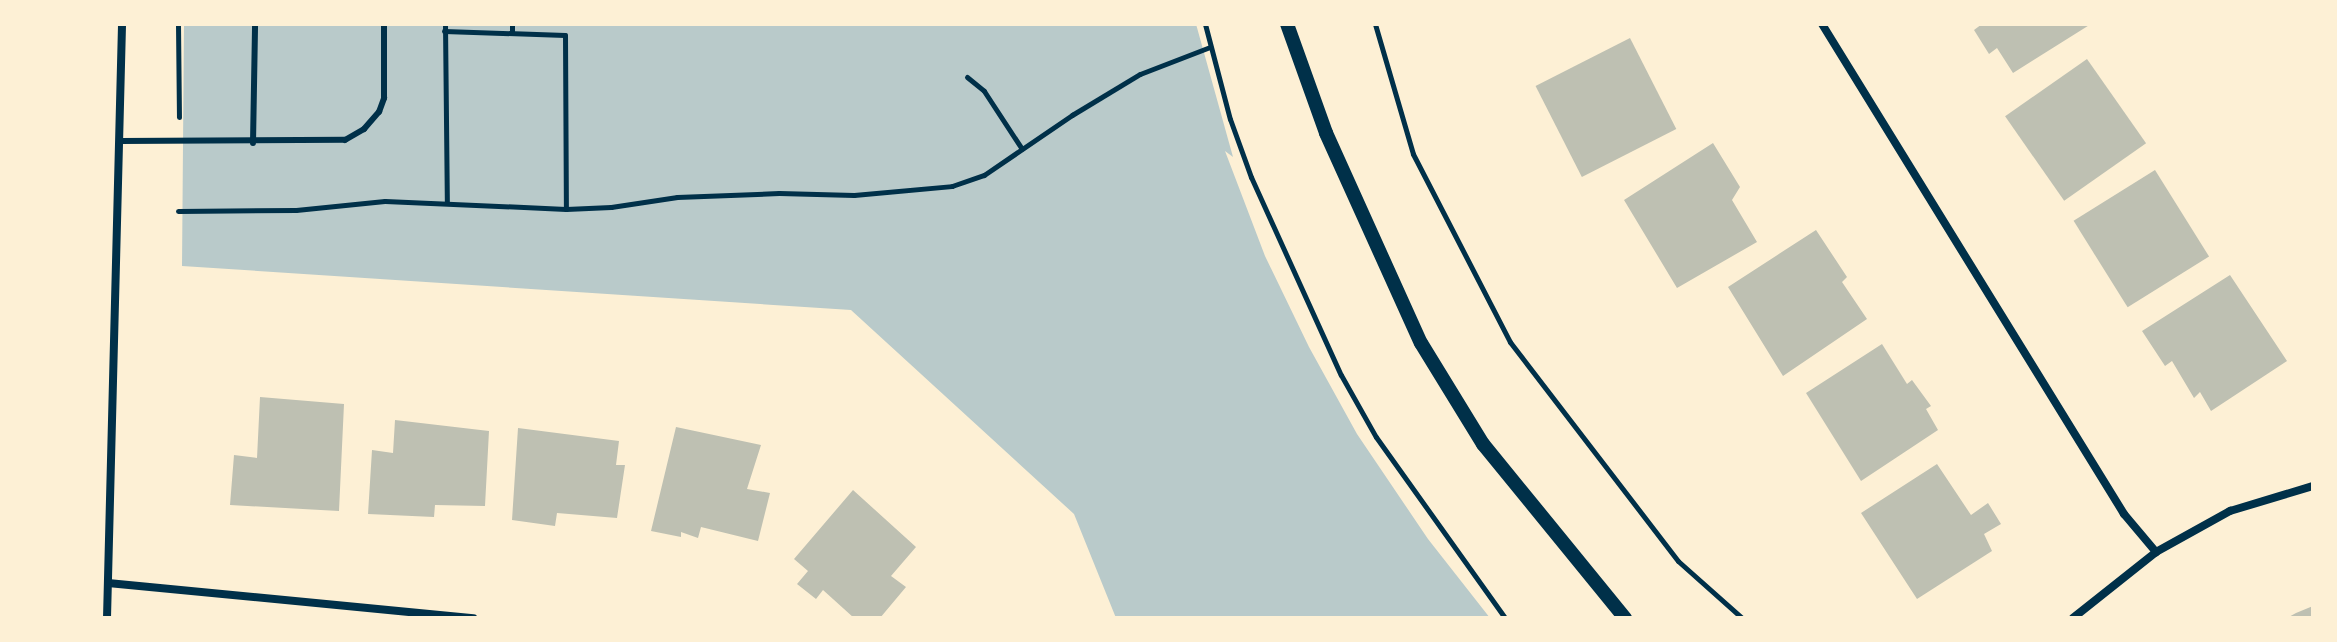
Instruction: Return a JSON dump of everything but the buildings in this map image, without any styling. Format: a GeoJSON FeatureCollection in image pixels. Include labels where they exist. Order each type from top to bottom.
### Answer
{"type":"FeatureCollection","features":[{"type":"Feature","properties":{"kind":"street"},"geometry":{"type":"LineString","coordinates":[[107,618],[122,24]]}},
{"type":"Feature","properties":{"kind":"street"},"geometry":{"type":"LineString","coordinates":[[1287,24],[1326,133],[1421,343],[1483,444],[1625,618]]}},
{"type":"Feature","properties":{"kind":"street"},"geometry":{"type":"LineString","coordinates":[[1822,24],[2124,514],[2156,552]]}},
{"type":"Feature","properties":{"kind":"street"},"geometry":{"type":"LineString","coordinates":[[2073,618],[2156,552],[2230,511],[2313,486]]}},
{"type":"Feature","properties":{"kind":"street"},"geometry":{"type":"LineString","coordinates":[[108,583],[473,618]]}},
{"type":"Feature","properties":{"kind":"lane"},"geometry":{"type":"LineString","coordinates":[[253,143],[255,24]]}},
{"type":"Feature","properties":{"kind":"lane"},"geometry":{"type":"LineString","coordinates":[[120,141],[253,143],[345,140],[364,129],[379,112],[384,98],[384,24]]}},
{"type":"Feature","properties":{"kind":"path"},"geometry":{"type":"LineString","coordinates":[[178,24],[179,142]]}},
{"type":"Feature","properties":{"kind":"path"},"geometry":{"type":"LineString","coordinates":[[512,24],[512,32]]}},
{"type":"Feature","properties":{"kind":"path"},"geometry":{"type":"LineString","coordinates":[[1205,24],[1251,177],[1341,375],[1384,449],[1505,618]]}},
{"type":"Feature","properties":{"kind":"path"},"geometry":{"type":"LineString","coordinates":[[1375,24],[1413,154],[1510,342],[1678,561],[1742,618]]}},
{"type":"Feature","properties":{"kind":"path"},"geometry":{"type":"LineString","coordinates":[[447,203],[444,28],[565,35],[566,209]]}},
{"type":"Feature","properties":{"kind":"path"},"geometry":{"type":"LineString","coordinates":[[178,211],[296,210],[385,201],[566,209],[714,195],[914,192],[969,181],[1140,74],[1210,47]]}},
{"type":"Feature","properties":{"kind":"path"},"geometry":{"type":"LineString","coordinates":[[967,77],[984,91],[1022,149]]}},
{"type":"Feature","properties":{"kind":"shaded area"},"geometry":{"type":"Polygon","coordinates":[[[184,24],[1196,24],[1233,157],[1225,151],[1265,256],[1309,347],[1357,434],[1428,539],[1490,618],[1116,618],[1074,514],[851,310],[182,266],[184,24]]]}}]}
